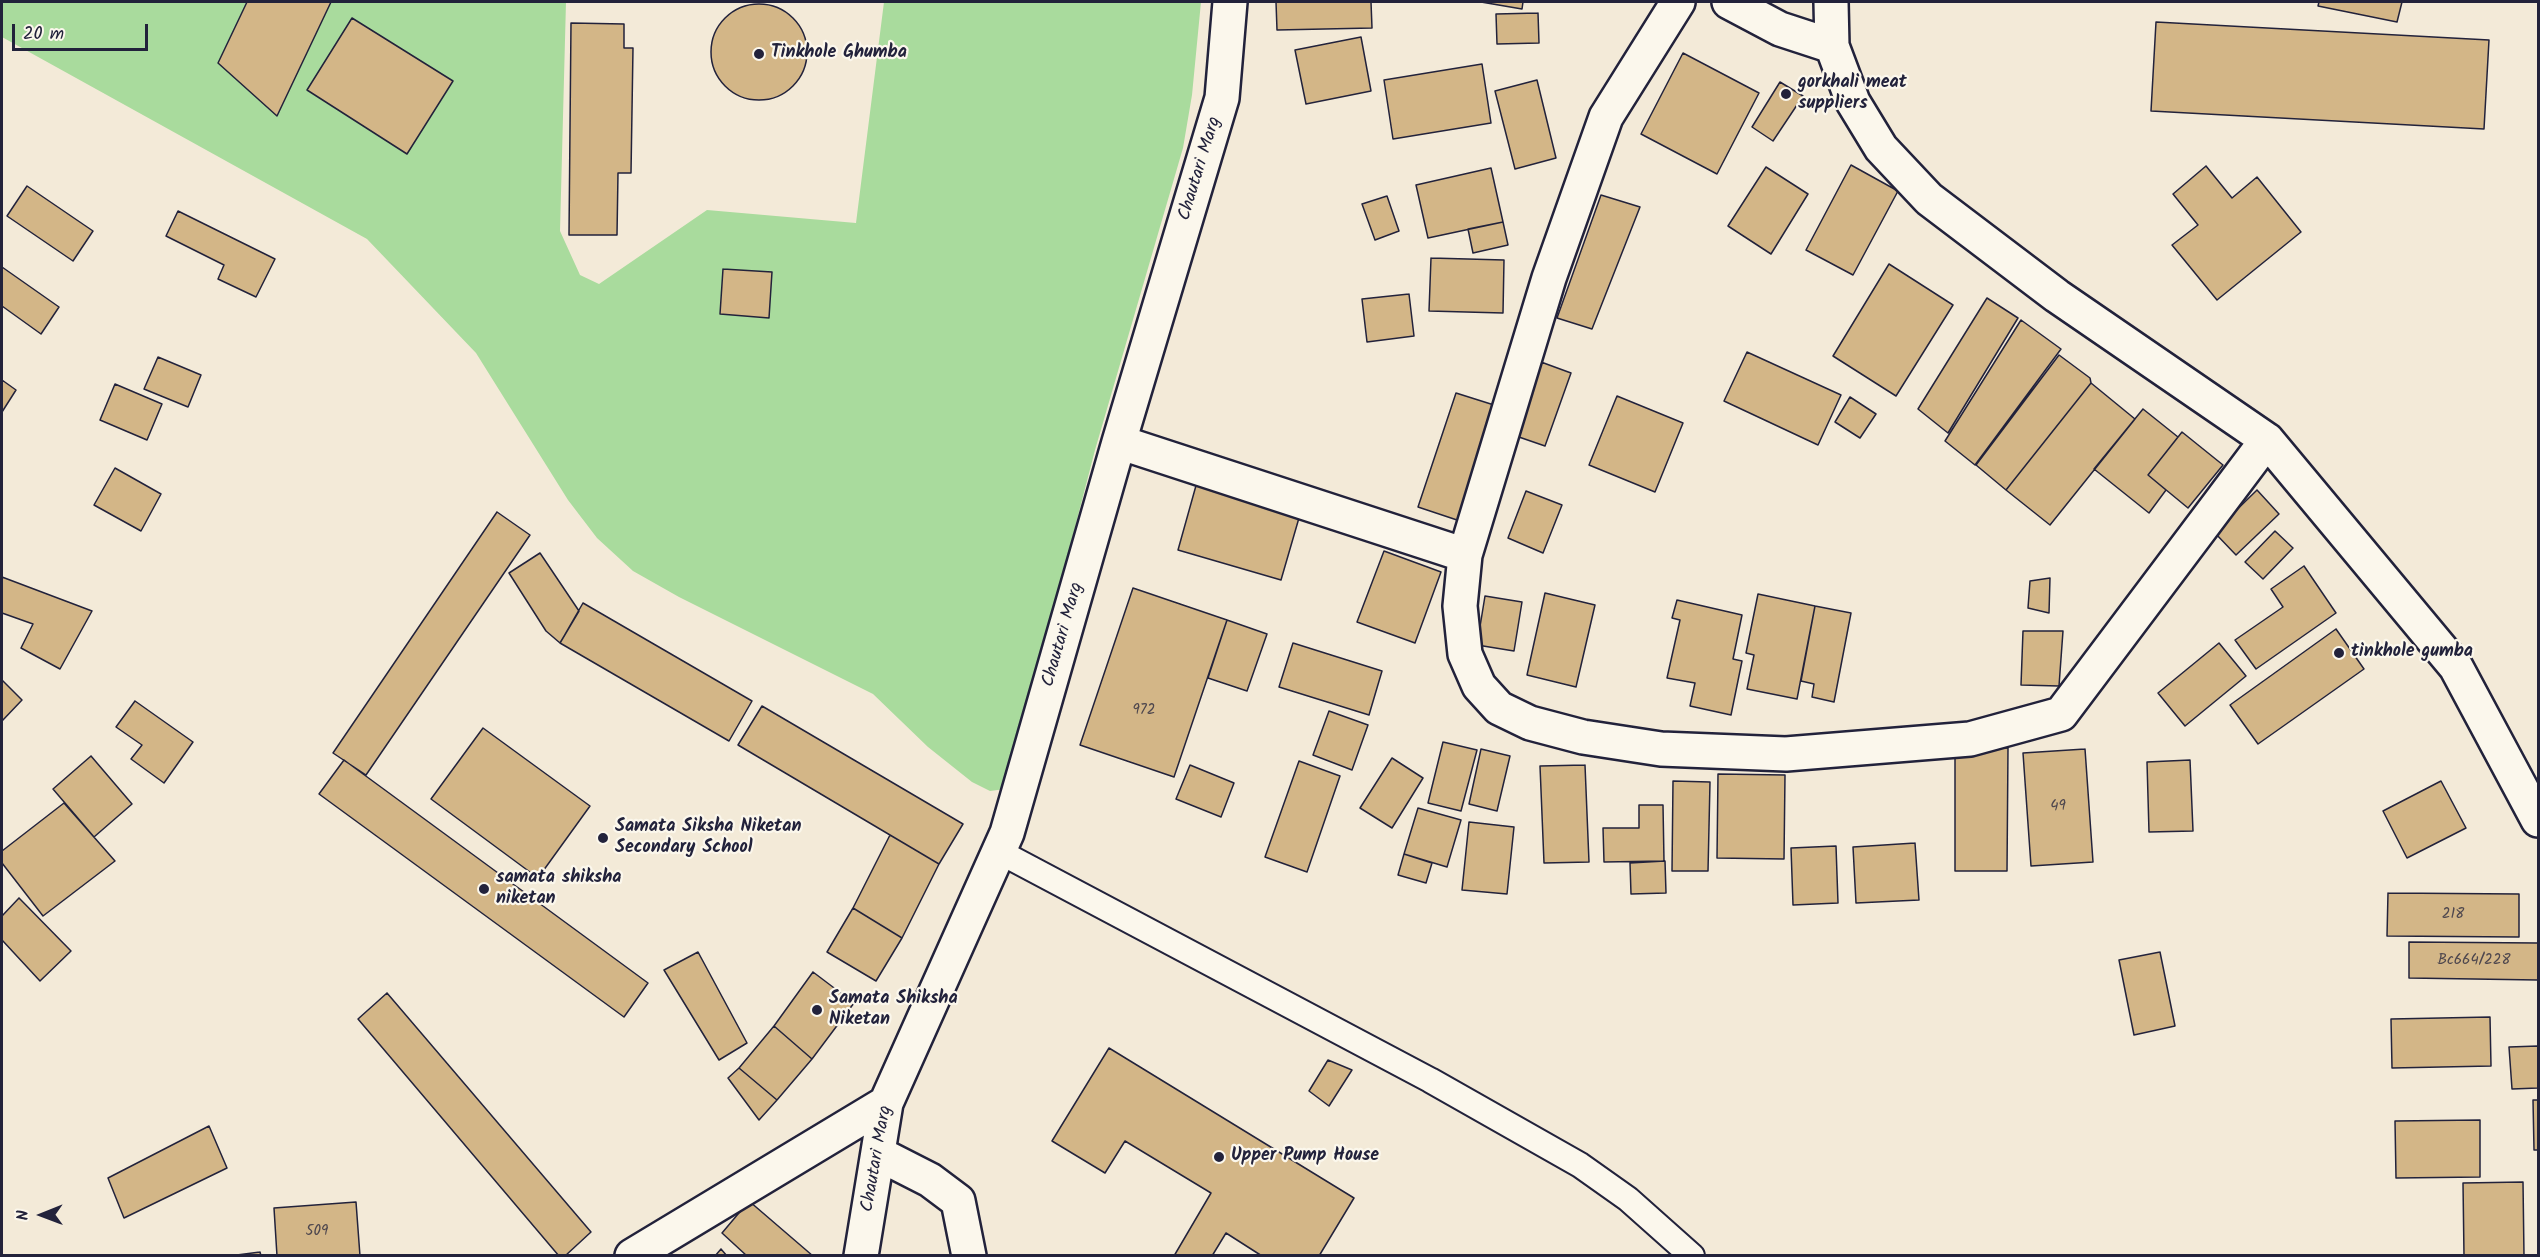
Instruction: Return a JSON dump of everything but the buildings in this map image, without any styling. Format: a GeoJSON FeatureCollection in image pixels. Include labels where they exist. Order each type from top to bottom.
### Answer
{"type":"FeatureCollection","features":[{"type":"Feature","properties":{"kind":"street","name":"Chautari Marg"},"geometry":{"type":"LineString","coordinates":[[861,1256],[890,1160],[886,1103],[1007,833],[1119,442],[1222,98],[1230,2]]}},
{"type":"Feature","properties":{"kind":"street"},"geometry":{"type":"LineString","coordinates":[[1678,2],[1606,117],[1549,278],[1465,555],[1460,606],[1465,654],[1479,686],[1499,708],[1530,723],[1583,737],[1661,749],[1775,754],[1970,739],[2061,714],[2267,440]]}},
{"type":"Feature","properties":{"kind":"street"},"geometry":{"type":"LineString","coordinates":[[1729,2],[1780,29],[1832,46]]}},
{"type":"Feature","properties":{"kind":"street"},"geometry":{"type":"LineString","coordinates":[[1831,2],[1832,46],[1853,102],[1881,148],[1929,200],[2057,296],[2267,440],[2456,667],[2538,820]]}},
{"type":"Feature","properties":{"kind":"street"},"geometry":{"type":"LineString","coordinates":[[1119,442],[1465,555]]}},
{"type":"Feature","properties":{"kind":"street"},"geometry":{"type":"LineString","coordinates":[[632,1256],[886,1103]]}},
{"type":"Feature","properties":{"kind":"street"},"geometry":{"type":"LineString","coordinates":[[890,1160],[930,1179],[958,1201],[969,1256]]}},
{"type":"Feature","properties":{"kind":"lane"},"geometry":{"type":"LineString","coordinates":[[998,851],[1430,1080],[1580,1165],[1628,1199],[1692,1256]]}},
{"type":"Feature","properties":{"kind":"green space"},"geometry":{"type":"Polygon","coordinates":[[[2,2],[566,2],[560,231],[580,275],[599,284],[707,210],[856,223],[884,2],[1201,2],[1192,95],[1183,148],[1095,450],[1016,755],[1005,789],[990,791],[972,782],[928,747],[873,694],[679,597],[633,571],[597,538],[568,500],[476,353],[367,239],[2,37],[2,2]]]}},
{"type":"Feature","properties":{"kind":"place","name":"Tinkhole Ghumba"},"geometry":{"type":"Point","coordinates":[759,54]}},
{"type":"Feature","properties":{"kind":"place","name":"gorkhali meat suppliers"},"geometry":{"type":"Point","coordinates":[1786,94]}},
{"type":"Feature","properties":{"kind":"place","name":"tinkhole gumba"},"geometry":{"type":"Point","coordinates":[2339,653]}},
{"type":"Feature","properties":{"kind":"place","name":"Samata Siksha Niketan Secondary School"},"geometry":{"type":"Point","coordinates":[603,838]}},
{"type":"Feature","properties":{"kind":"place","name":"samata shiksha niketan"},"geometry":{"type":"Point","coordinates":[484,889]}},
{"type":"Feature","properties":{"kind":"place","name":"Samata Shiksha Niketan"},"geometry":{"type":"Point","coordinates":[817,1010]}},
{"type":"Feature","properties":{"kind":"place","name":"Upper Pump House"},"geometry":{"type":"Point","coordinates":[1219,1157]}}]}
